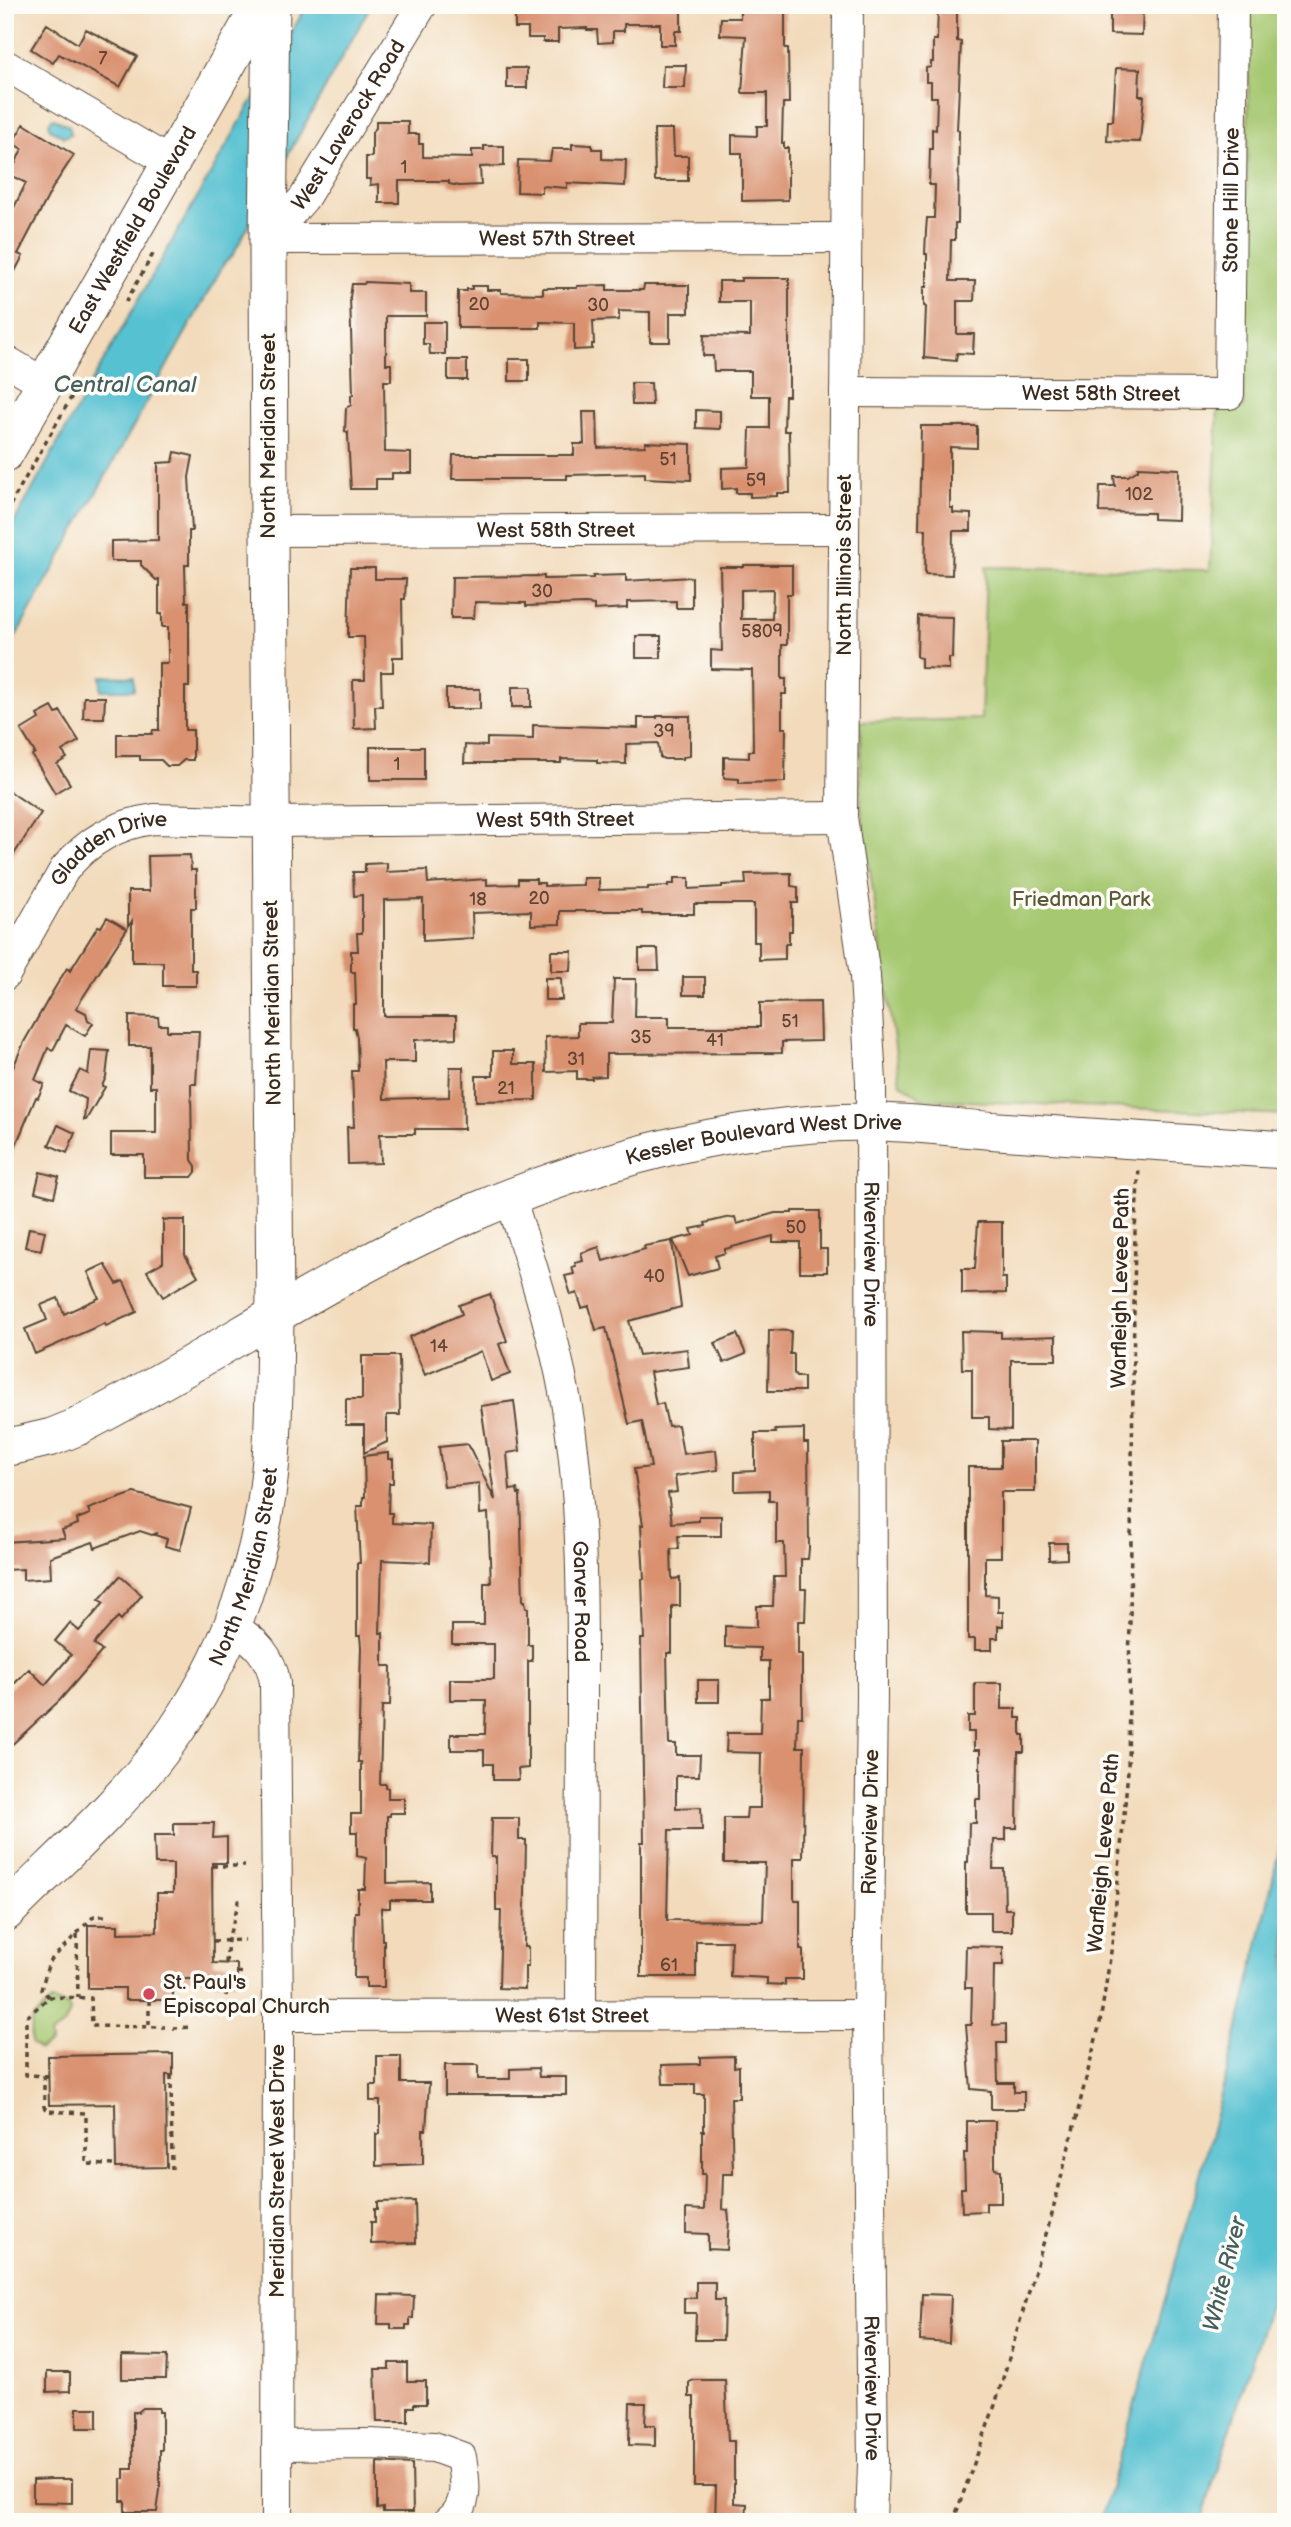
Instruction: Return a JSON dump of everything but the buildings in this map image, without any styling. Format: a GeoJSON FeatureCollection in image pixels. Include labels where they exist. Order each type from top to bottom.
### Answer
{"type":"FeatureCollection","features":[{"type":"Feature","properties":{"kind":"main road","name":"East Westfield Boulevard"},"geometry":{"type":"LineString","coordinates":[[5,453],[261,5]]}},
{"type":"Feature","properties":{"kind":"main road","name":"North Meridian Street"},"geometry":{"type":"LineString","coordinates":[[5,1913],[153,1761],[207,1680],[231,1628],[255,1559],[267,1499],[272,1441],[275,1316],[268,531],[271,5]]}},
{"type":"Feature","properties":{"kind":"main road","name":"Kessler Boulevard West Drive"},"geometry":{"type":"LineString","coordinates":[[5,1448],[52,1437],[77,1427],[427,1234],[510,1197],[588,1170],[691,1142],[787,1127],[871,1122],[1286,1150]]}},
{"type":"Feature","properties":{"kind":"street","name":"West Laverock Road"},"geometry":{"type":"LineString","coordinates":[[269,222],[304,198],[422,5]]}},
{"type":"Feature","properties":{"kind":"street","name":"North Illinois Street"},"geometry":{"type":"LineString","coordinates":[[848,5],[842,817],[865,976],[870,1044],[871,1122]]}},
{"type":"Feature","properties":{"kind":"street","name":"Stone Hill Drive"},"geometry":{"type":"LineString","coordinates":[[1229,394],[1233,5]]}},
{"type":"Feature","properties":{"kind":"street"},"geometry":{"type":"LineString","coordinates":[[5,65],[170,162]]}},
{"type":"Feature","properties":{"kind":"street","name":"West 57th Street"},"geometry":{"type":"LineString","coordinates":[[269,222],[846,238]]}},
{"type":"Feature","properties":{"kind":"street"},"geometry":{"type":"LineString","coordinates":[[5,360],[44,383]]}},
{"type":"Feature","properties":{"kind":"street","name":"West 58th Street"},"geometry":{"type":"LineString","coordinates":[[845,392],[1229,394]]}},
{"type":"Feature","properties":{"kind":"street","name":"West 58th Street"},"geometry":{"type":"LineString","coordinates":[[268,531],[844,529]]}},
{"type":"Feature","properties":{"kind":"street","name":"West 59th Street"},"geometry":{"type":"LineString","coordinates":[[270,822],[842,817]]}},
{"type":"Feature","properties":{"kind":"street","name":"Gladden Drive"},"geometry":{"type":"LineString","coordinates":[[5,975],[64,870],[75,856],[95,839],[119,827],[154,819],[270,822]]}},
{"type":"Feature","properties":{"kind":"street","name":"Riverview Drive"},"geometry":{"type":"LineString","coordinates":[[871,1122],[872,1698],[867,2015],[873,2463],[871,2522]]}},
{"type":"Feature","properties":{"kind":"street","name":"Garver Road"},"geometry":{"type":"LineString","coordinates":[[510,1197],[546,1312],[558,1363],[570,1424],[579,1496],[582,1574],[581,2014]]}},
{"type":"Feature","properties":{"kind":"street","name":"Meridian Street West Drive"},"geometry":{"type":"LineString","coordinates":[[231,1628],[258,1647],[271,1667],[275,1683],[278,2016],[276,2522]]}},
{"type":"Feature","properties":{"kind":"street","name":"West 61st Street"},"geometry":{"type":"LineString","coordinates":[[278,2016],[867,2015]]}},
{"type":"Feature","properties":{"kind":"street"},"geometry":{"type":"LineString","coordinates":[[277,2445],[369,2444],[433,2448],[461,2457],[466,2485],[458,2514],[448,2522]]}},
{"type":"Feature","properties":{"kind":"path","name":"Warfleigh Levee Path"},"geometry":{"type":"LineString","coordinates":[[953,2522],[995,2405],[1052,2214],[1100,2023],[1112,1945],[1128,1770],[1135,1230],[1139,1166]]}},
{"type":"Feature","properties":{"kind":"path"},"geometry":{"type":"LineString","coordinates":[[212,1866],[245,1866]]}},
{"type":"Feature","properties":{"kind":"path"},"geometry":{"type":"LineString","coordinates":[[226,1964],[228,1940],[239,1901],[245,1900]]}},
{"type":"Feature","properties":{"kind":"path"},"geometry":{"type":"LineString","coordinates":[[110,1916],[94,1916],[49,1962],[41,1990],[49,1997],[92,1998],[92,2026],[165,2027]]}},
{"type":"Feature","properties":{"kind":"path"},"geometry":{"type":"LineString","coordinates":[[77,1934],[78,1998]]}},
{"type":"Feature","properties":{"kind":"path"},"geometry":{"type":"LineString","coordinates":[[213,1941],[245,1940]]}},
{"type":"Feature","properties":{"kind":"path"},"geometry":{"type":"LineString","coordinates":[[237,1972],[245,1973]]}},
{"type":"Feature","properties":{"kind":"path"},"geometry":{"type":"LineString","coordinates":[[226,1996],[227,1983]]}},
{"type":"Feature","properties":{"kind":"path"},"geometry":{"type":"LineString","coordinates":[[49,1997],[27,2017],[26,2076],[46,2076],[44,2107],[47,2111],[86,2113],[86,2164],[113,2165]]}},
{"type":"Feature","properties":{"kind":"path"},"geometry":{"type":"LineString","coordinates":[[149,2000],[149,2027]]}},
{"type":"Feature","properties":{"kind":"path"},"geometry":{"type":"LineString","coordinates":[[173,2028],[191,2028]]}},
{"type":"Feature","properties":{"kind":"path"},"geometry":{"type":"LineString","coordinates":[[172,2075],[172,2169]]}},
{"type":"Feature","properties":{"kind":"green space","name":"Friedman Park"},"geometry":{"type":"Polygon","coordinates":[[[1250,5],[1286,5],[1286,1115],[922,1099],[900,1083],[861,806],[860,722],[981,719],[986,567],[1210,570],[1218,408],[1243,408],[1250,5]]]}},
{"type":"Feature","properties":{"kind":"green space"},"geometry":{"type":"Polygon","coordinates":[[[51,2001],[68,2006],[70,2012],[64,2025],[50,2035],[51,2043],[39,2050],[31,2044],[32,2020],[51,2001]]]}},
{"type":"Feature","properties":{"kind":"water","name":"Central Canal"},"geometry":{"type":"Polygon","coordinates":[[[307,5],[371,5],[5,656],[5,539],[307,5]]]}},
{"type":"Feature","properties":{"kind":"water"},"geometry":{"type":"Polygon","coordinates":[[[53,118],[69,126],[71,134],[64,137],[50,129],[49,122],[53,118]]]}},
{"type":"Feature","properties":{"kind":"water"},"geometry":{"type":"Polygon","coordinates":[[[101,676],[134,677],[134,690],[101,690],[101,676]]]}},
{"type":"Feature","properties":{"kind":"water","name":"White River"},"geometry":{"type":"Polygon","coordinates":[[[1286,1817],[1286,2249],[1283,2261],[1201,2522],[1100,2522],[1177,2259],[1224,2083],[1286,1817]]]}},
{"type":"Feature","properties":{"kind":"place","name":"St. Paul's Episcopal Church"},"geometry":{"type":"Point","coordinates":[149,1994]}}]}
